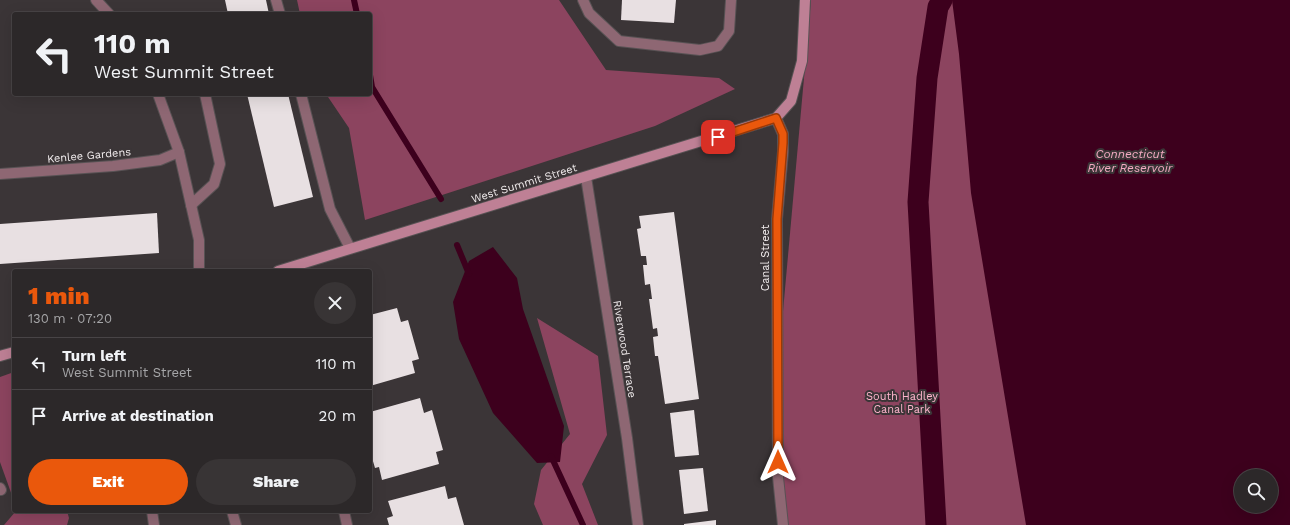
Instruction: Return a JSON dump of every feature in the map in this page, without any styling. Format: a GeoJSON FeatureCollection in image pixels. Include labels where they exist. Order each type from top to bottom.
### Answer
{"type":"FeatureCollection","features":[{"type":"Feature","properties":{"kind":"street"},"geometry":{"type":"LineString","coordinates":[[96,0],[106,12]]}},
{"type":"Feature","properties":{"kind":"street"},"geometry":{"type":"LineString","coordinates":[[276,0],[279,12]]}},
{"type":"Feature","properties":{"kind":"street"},"geometry":{"type":"LineString","coordinates":[[582,0],[589,13],[619,41],[700,50],[718,46],[729,31],[730,0]]}},
{"type":"Feature","properties":{"kind":"street"},"geometry":{"type":"LineString","coordinates":[[776,118],[791,101],[802,61],[805,0]]}},
{"type":"Feature","properties":{"kind":"street"},"geometry":{"type":"LineString","coordinates":[[159,96],[179,152],[199,240],[199,269]]}},
{"type":"Feature","properties":{"kind":"street"},"geometry":{"type":"LineString","coordinates":[[191,205],[214,184],[220,164],[205,96]]}},
{"type":"Feature","properties":{"kind":"street"},"geometry":{"type":"LineString","coordinates":[[302,96],[330,209],[350,248]]}},
{"type":"Feature","properties":{"kind":"street","name":"West Summit Street"},"geometry":{"type":"LineString","coordinates":[[287,269],[350,248],[776,118]]}},
{"type":"Feature","properties":{"kind":"street","name":"Canal Street"},"geometry":{"type":"LineString","coordinates":[[776,118],[783,134],[777,219],[778,477],[783,525]]}},
{"type":"Feature","properties":{"kind":"street","name":"Kenlee Gardens"},"geometry":{"type":"LineString","coordinates":[[0,174],[121,165],[160,160],[179,152]]}},
{"type":"Feature","properties":{"kind":"street","name":"Riverwood Terrace"},"geometry":{"type":"LineString","coordinates":[[586,177],[627,438],[638,525]]}},
{"type":"Feature","properties":{"kind":"street"},"geometry":{"type":"LineString","coordinates":[[0,356],[12,353]]}},
{"type":"Feature","properties":{"kind":"street"},"geometry":{"type":"LineString","coordinates":[[152,513],[154,525]]}},
{"type":"Feature","properties":{"kind":"street"},"geometry":{"type":"LineString","coordinates":[[233,513],[236,525]]}},
{"type":"Feature","properties":{"kind":"street"},"geometry":{"type":"LineString","coordinates":[[344,513],[347,525]]}},
{"type":"Feature","properties":{"kind":"green space"},"geometry":{"type":"Polygon","coordinates":[[[297,0],[559,0],[606,70],[719,78],[735,89],[655,126],[365,220],[349,128],[327,96],[372,96],[372,12],[300,12],[297,0]]]}},
{"type":"Feature","properties":{"kind":"green space","name":"South Hadley Canal Park"},"geometry":{"type":"Polygon","coordinates":[[[811,0],[957,0],[1050,525],[784,525],[777,378],[811,0]]]}},
{"type":"Feature","properties":{"kind":"green space"},"geometry":{"type":"Polygon","coordinates":[[[537,318],[598,356],[607,435],[582,484],[598,525],[543,525],[534,504],[541,470],[570,434],[537,318]]]}},
{"type":"Feature","properties":{"kind":"green space"},"geometry":{"type":"Polygon","coordinates":[[[12,373],[12,495],[0,462],[0,377],[12,373]]]}},
{"type":"Feature","properties":{"kind":"green space"},"geometry":{"type":"Polygon","coordinates":[[[14,513],[68,513],[69,518],[67,525],[4,525],[14,513]]]}},
{"type":"Feature","properties":{"kind":"water","name":"Connecticut River Reservoir"},"geometry":{"type":"Polygon","coordinates":[[[952,0],[1290,0],[1290,525],[1026,525],[971,193],[959,54],[952,0]]]}},
{"type":"Feature","properties":{"kind":"water"},"geometry":{"type":"Polygon","coordinates":[[[493,247],[517,278],[523,309],[564,426],[560,462],[537,463],[493,413],[459,339],[453,302],[469,261],[493,247]]]}},
{"type":"Feature","properties":{"kind":"building"},"geometry":{"type":"Polygon","coordinates":[[[225,0],[266,0],[269,12],[228,12],[225,0]]]}},
{"type":"Feature","properties":{"kind":"building"},"geometry":{"type":"Polygon","coordinates":[[[622,0],[676,0],[674,23],[621,20],[622,0]]]}},
{"type":"Feature","properties":{"kind":"building"},"geometry":{"type":"Polygon","coordinates":[[[247,96],[288,96],[313,197],[274,207],[247,96]]]}},
{"type":"Feature","properties":{"kind":"building"},"geometry":{"type":"Polygon","coordinates":[[[674,212],[699,399],[665,404],[658,356],[655,356],[653,337],[658,336],[657,328],[653,329],[649,299],[652,299],[650,284],[645,285],[643,265],[647,265],[646,256],[641,256],[637,229],[641,228],[639,216],[674,212]]]}},
{"type":"Feature","properties":{"kind":"building"},"geometry":{"type":"Polygon","coordinates":[[[157,213],[159,253],[0,264],[0,224],[157,213]]]}},
{"type":"Feature","properties":{"kind":"building"},"geometry":{"type":"Polygon","coordinates":[[[397,308],[401,322],[408,320],[419,359],[412,361],[415,373],[372,385],[372,314],[397,308]]]}},
{"type":"Feature","properties":{"kind":"building"},"geometry":{"type":"Polygon","coordinates":[[[420,398],[424,413],[432,410],[443,450],[436,452],[439,464],[382,480],[379,467],[375,468],[372,458],[372,411],[420,398]]]}},
{"type":"Feature","properties":{"kind":"building"},"geometry":{"type":"Polygon","coordinates":[[[694,410],[699,455],[675,457],[670,413],[694,410]]]}},
{"type":"Feature","properties":{"kind":"building"},"geometry":{"type":"Polygon","coordinates":[[[703,468],[708,511],[684,514],[679,470],[703,468]]]}},
{"type":"Feature","properties":{"kind":"building"},"geometry":{"type":"Polygon","coordinates":[[[445,486],[448,499],[456,497],[464,525],[389,525],[387,518],[393,516],[388,501],[445,486]]]}},
{"type":"Feature","properties":{"kind":"building"},"geometry":{"type":"Polygon","coordinates":[[[716,520],[716,525],[684,525],[684,524],[716,520]]]}},
{"type":"Feature","properties":{"kind":"waterway"},"geometry":{"type":"LineString","coordinates":[[354,0],[357,12]]}},
{"type":"Feature","properties":{"kind":"waterway"},"geometry":{"type":"LineString","coordinates":[[936,525],[918,202],[927,78],[938,7],[942,0]]}},
{"type":"Feature","properties":{"kind":"waterway"},"geometry":{"type":"LineString","coordinates":[[372,87],[441,199]]}},
{"type":"Feature","properties":{"kind":"waterway"},"geometry":{"type":"LineString","coordinates":[[457,245],[469,274]]}},
{"type":"Feature","properties":{"kind":"waterway"},"geometry":{"type":"LineString","coordinates":[[551,456],[583,525]]}},
{"type":"Feature","properties":{"kind":"route"},"geometry":{"type":"LineString","coordinates":[[718,137],[776,118],[783,134],[777,219],[778,462]]}}]}
